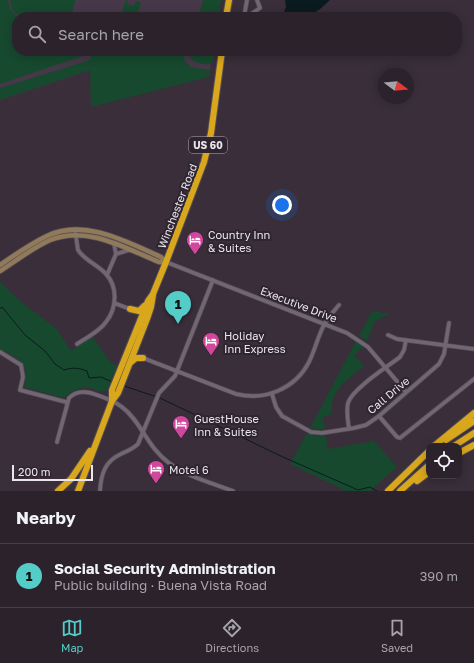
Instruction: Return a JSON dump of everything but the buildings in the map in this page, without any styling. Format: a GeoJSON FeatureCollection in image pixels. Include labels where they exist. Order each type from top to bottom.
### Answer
{"type":"FeatureCollection","features":[{"type":"Feature","properties":{"kind":"highway"},"geometry":{"type":"LineString","coordinates":[[227,12],[229,0]]}},
{"type":"Feature","properties":{"kind":"highway","name":"Winchester Road"},"geometry":{"type":"LineString","coordinates":[[78,491],[112,401],[118,393],[137,345],[151,307],[153,294],[206,157],[211,133],[221,56]]}},
{"type":"Feature","properties":{"kind":"highway","name":"Winchester Road"},"geometry":{"type":"LineString","coordinates":[[112,401],[112,390],[148,301],[153,294]]}},
{"type":"Feature","properties":{"kind":"highway"},"geometry":{"type":"LineString","coordinates":[[130,310],[141,310],[148,301]]}},
{"type":"Feature","properties":{"kind":"highway"},"geometry":{"type":"LineString","coordinates":[[130,310],[136,316],[138,326]]}},
{"type":"Feature","properties":{"kind":"highway"},"geometry":{"type":"LineString","coordinates":[[137,345],[139,354],[143,358]]}},
{"type":"Feature","properties":{"kind":"highway"},"geometry":{"type":"LineString","coordinates":[[129,364],[136,358],[143,358]]}},
{"type":"Feature","properties":{"kind":"highway"},"geometry":{"type":"LineString","coordinates":[[438,443],[474,413]]}},
{"type":"Feature","properties":{"kind":"highway"},"geometry":{"type":"LineString","coordinates":[[443,443],[474,421]]}},
{"type":"Feature","properties":{"kind":"highway"},"geometry":{"type":"LineString","coordinates":[[459,443],[474,433]]}},
{"type":"Feature","properties":{"kind":"highway"},"geometry":{"type":"LineString","coordinates":[[58,491],[71,479],[96,441]]}},
{"type":"Feature","properties":{"kind":"highway"},"geometry":{"type":"LineString","coordinates":[[462,451],[474,445]]}},
{"type":"Feature","properties":{"kind":"highway"},"geometry":{"type":"LineString","coordinates":[[388,491],[426,454]]}},
{"type":"Feature","properties":{"kind":"highway"},"geometry":{"type":"LineString","coordinates":[[388,491],[426,457]]}},
{"type":"Feature","properties":{"kind":"highway"},"geometry":{"type":"LineString","coordinates":[[400,491],[426,468]]}},
{"type":"Feature","properties":{"kind":"highway"},"geometry":{"type":"LineString","coordinates":[[404,491],[426,474]]}},
{"type":"Feature","properties":{"kind":"main road"},"geometry":{"type":"LineString","coordinates":[[0,265],[47,236],[59,232],[90,230],[107,235],[161,257],[166,262]]}},
{"type":"Feature","properties":{"kind":"main road"},"geometry":{"type":"LineString","coordinates":[[0,271],[42,244],[75,232],[114,244],[158,262],[166,262]]}},
{"type":"Feature","properties":{"kind":"street"},"geometry":{"type":"LineString","coordinates":[[246,12],[247,0]]}},
{"type":"Feature","properties":{"kind":"street"},"geometry":{"type":"LineString","coordinates":[[254,12],[260,8],[257,0]]}},
{"type":"Feature","properties":{"kind":"street"},"geometry":{"type":"LineString","coordinates":[[75,232],[79,252],[107,275],[114,289],[114,304],[109,318],[103,326],[77,344]]}},
{"type":"Feature","properties":{"kind":"street"},"geometry":{"type":"LineString","coordinates":[[107,275],[116,254],[114,244]]}},
{"type":"Feature","properties":{"kind":"street"},"geometry":{"type":"LineString","coordinates":[[116,254],[129,250]]}},
{"type":"Feature","properties":{"kind":"street","name":"Executive Drive"},"geometry":{"type":"LineString","coordinates":[[166,262],[347,332],[373,352],[406,392]]}},
{"type":"Feature","properties":{"kind":"street"},"geometry":{"type":"LineString","coordinates":[[100,491],[102,474],[107,464],[114,457],[136,446],[143,434],[156,399],[172,381],[213,280]]}},
{"type":"Feature","properties":{"kind":"street"},"geometry":{"type":"LineString","coordinates":[[114,304],[130,310]]}},
{"type":"Feature","properties":{"kind":"street"},"geometry":{"type":"LineString","coordinates":[[143,358],[243,396],[272,394],[285,388],[300,376],[310,360],[324,324],[339,305]]}},
{"type":"Feature","properties":{"kind":"street","name":"Call Drive"},"geometry":{"type":"LineString","coordinates":[[272,394],[276,407],[282,416],[306,430],[322,433],[362,426],[379,416],[439,364],[446,345],[449,323]]}},
{"type":"Feature","properties":{"kind":"street"},"geometry":{"type":"LineString","coordinates":[[388,335],[406,340],[474,349]]}},
{"type":"Feature","properties":{"kind":"street"},"geometry":{"type":"LineString","coordinates":[[349,429],[347,408],[350,399],[356,392],[402,354],[406,340]]}},
{"type":"Feature","properties":{"kind":"street"},"geometry":{"type":"LineString","coordinates":[[0,352],[21,365],[23,377],[20,390],[66,402]]}},
{"type":"Feature","properties":{"kind":"street"},"geometry":{"type":"LineString","coordinates":[[379,416],[397,437],[400,438],[474,379]]}},
{"type":"Feature","properties":{"kind":"street"},"geometry":{"type":"LineString","coordinates":[[57,442],[66,402],[73,394],[88,392],[112,401],[129,413],[158,454],[176,468],[233,491]]}},
{"type":"Feature","properties":{"kind":"shaded area"},"geometry":{"type":"Polygon","coordinates":[[[0,0],[219,0],[218,12],[12,12],[12,56],[212,56],[209,77],[90,70],[0,100],[0,0]]]}},
{"type":"Feature","properties":{"kind":"shaded area"},"geometry":{"type":"Polygon","coordinates":[[[285,0],[330,0],[315,12],[284,12],[286,7],[285,0]]]}},
{"type":"Feature","properties":{"kind":"green space"},"geometry":{"type":"Polygon","coordinates":[[[0,0],[8,0],[10,9],[13,12],[12,56],[83,56],[0,84],[0,0]]]}},
{"type":"Feature","properties":{"kind":"green space"},"geometry":{"type":"Polygon","coordinates":[[[10,0],[75,0],[72,12],[15,12],[12,10],[10,0]]]}},
{"type":"Feature","properties":{"kind":"green space"},"geometry":{"type":"Polygon","coordinates":[[[126,0],[128,0],[127,4],[134,6],[136,1],[141,3],[138,12],[122,12],[126,0]]]}},
{"type":"Feature","properties":{"kind":"green space"},"geometry":{"type":"Polygon","coordinates":[[[203,0],[221,0],[220,12],[199,12],[203,0]]]}},
{"type":"Feature","properties":{"kind":"green space"},"geometry":{"type":"Polygon","coordinates":[[[91,56],[184,56],[184,60],[191,67],[210,70],[209,77],[91,107],[90,70],[0,100],[0,88],[90,60],[91,56]]]}},
{"type":"Feature","properties":{"kind":"green space"},"geometry":{"type":"Polygon","coordinates":[[[190,56],[214,56],[214,60],[210,64],[199,63],[193,61],[190,56]]]}},
{"type":"Feature","properties":{"kind":"green space"},"geometry":{"type":"Polygon","coordinates":[[[0,282],[19,300],[57,329],[71,351],[92,336],[110,362],[117,366],[107,390],[100,391],[81,388],[64,398],[24,387],[25,372],[22,363],[18,359],[0,349],[0,282]]]}},
{"type":"Feature","properties":{"kind":"green space"},"geometry":{"type":"Polygon","coordinates":[[[372,311],[390,314],[375,321],[367,341],[359,336],[372,311]]]}},
{"type":"Feature","properties":{"kind":"green space"},"geometry":{"type":"Polygon","coordinates":[[[356,341],[364,347],[354,355],[364,366],[345,381],[337,392],[334,398],[331,415],[323,416],[325,430],[310,428],[356,341]]]}},
{"type":"Feature","properties":{"kind":"green space"},"geometry":{"type":"Polygon","coordinates":[[[307,433],[317,436],[326,436],[328,449],[374,441],[397,467],[370,491],[346,491],[290,464],[307,433]]]}},
{"type":"Feature","properties":{"kind":"waterway"},"geometry":{"type":"LineString","coordinates":[[0,309],[2,307],[25,335],[45,351],[55,364],[64,370],[73,368],[81,369],[87,371],[89,378],[101,377],[112,382]]}},
{"type":"Feature","properties":{"kind":"waterway"},"geometry":{"type":"LineString","coordinates":[[124,386],[160,398],[283,457],[358,490],[370,487],[377,491]]}},
{"type":"Feature","properties":{"kind":"place","name":"Country Inn & Suites"},"geometry":{"type":"Point","coordinates":[195,255]}},
{"type":"Feature","properties":{"kind":"place","name":"Social Security Administration"},"geometry":{"type":"Point","coordinates":[178,324]}},
{"type":"Feature","properties":{"kind":"place","name":"Holiday Inn Express"},"geometry":{"type":"Point","coordinates":[211,356]}},
{"type":"Feature","properties":{"kind":"place","name":"GuestHouse Inn & Suites"},"geometry":{"type":"Point","coordinates":[181,439]}},
{"type":"Feature","properties":{"kind":"place","name":"Motel 6"},"geometry":{"type":"Point","coordinates":[156,484]}}]}
